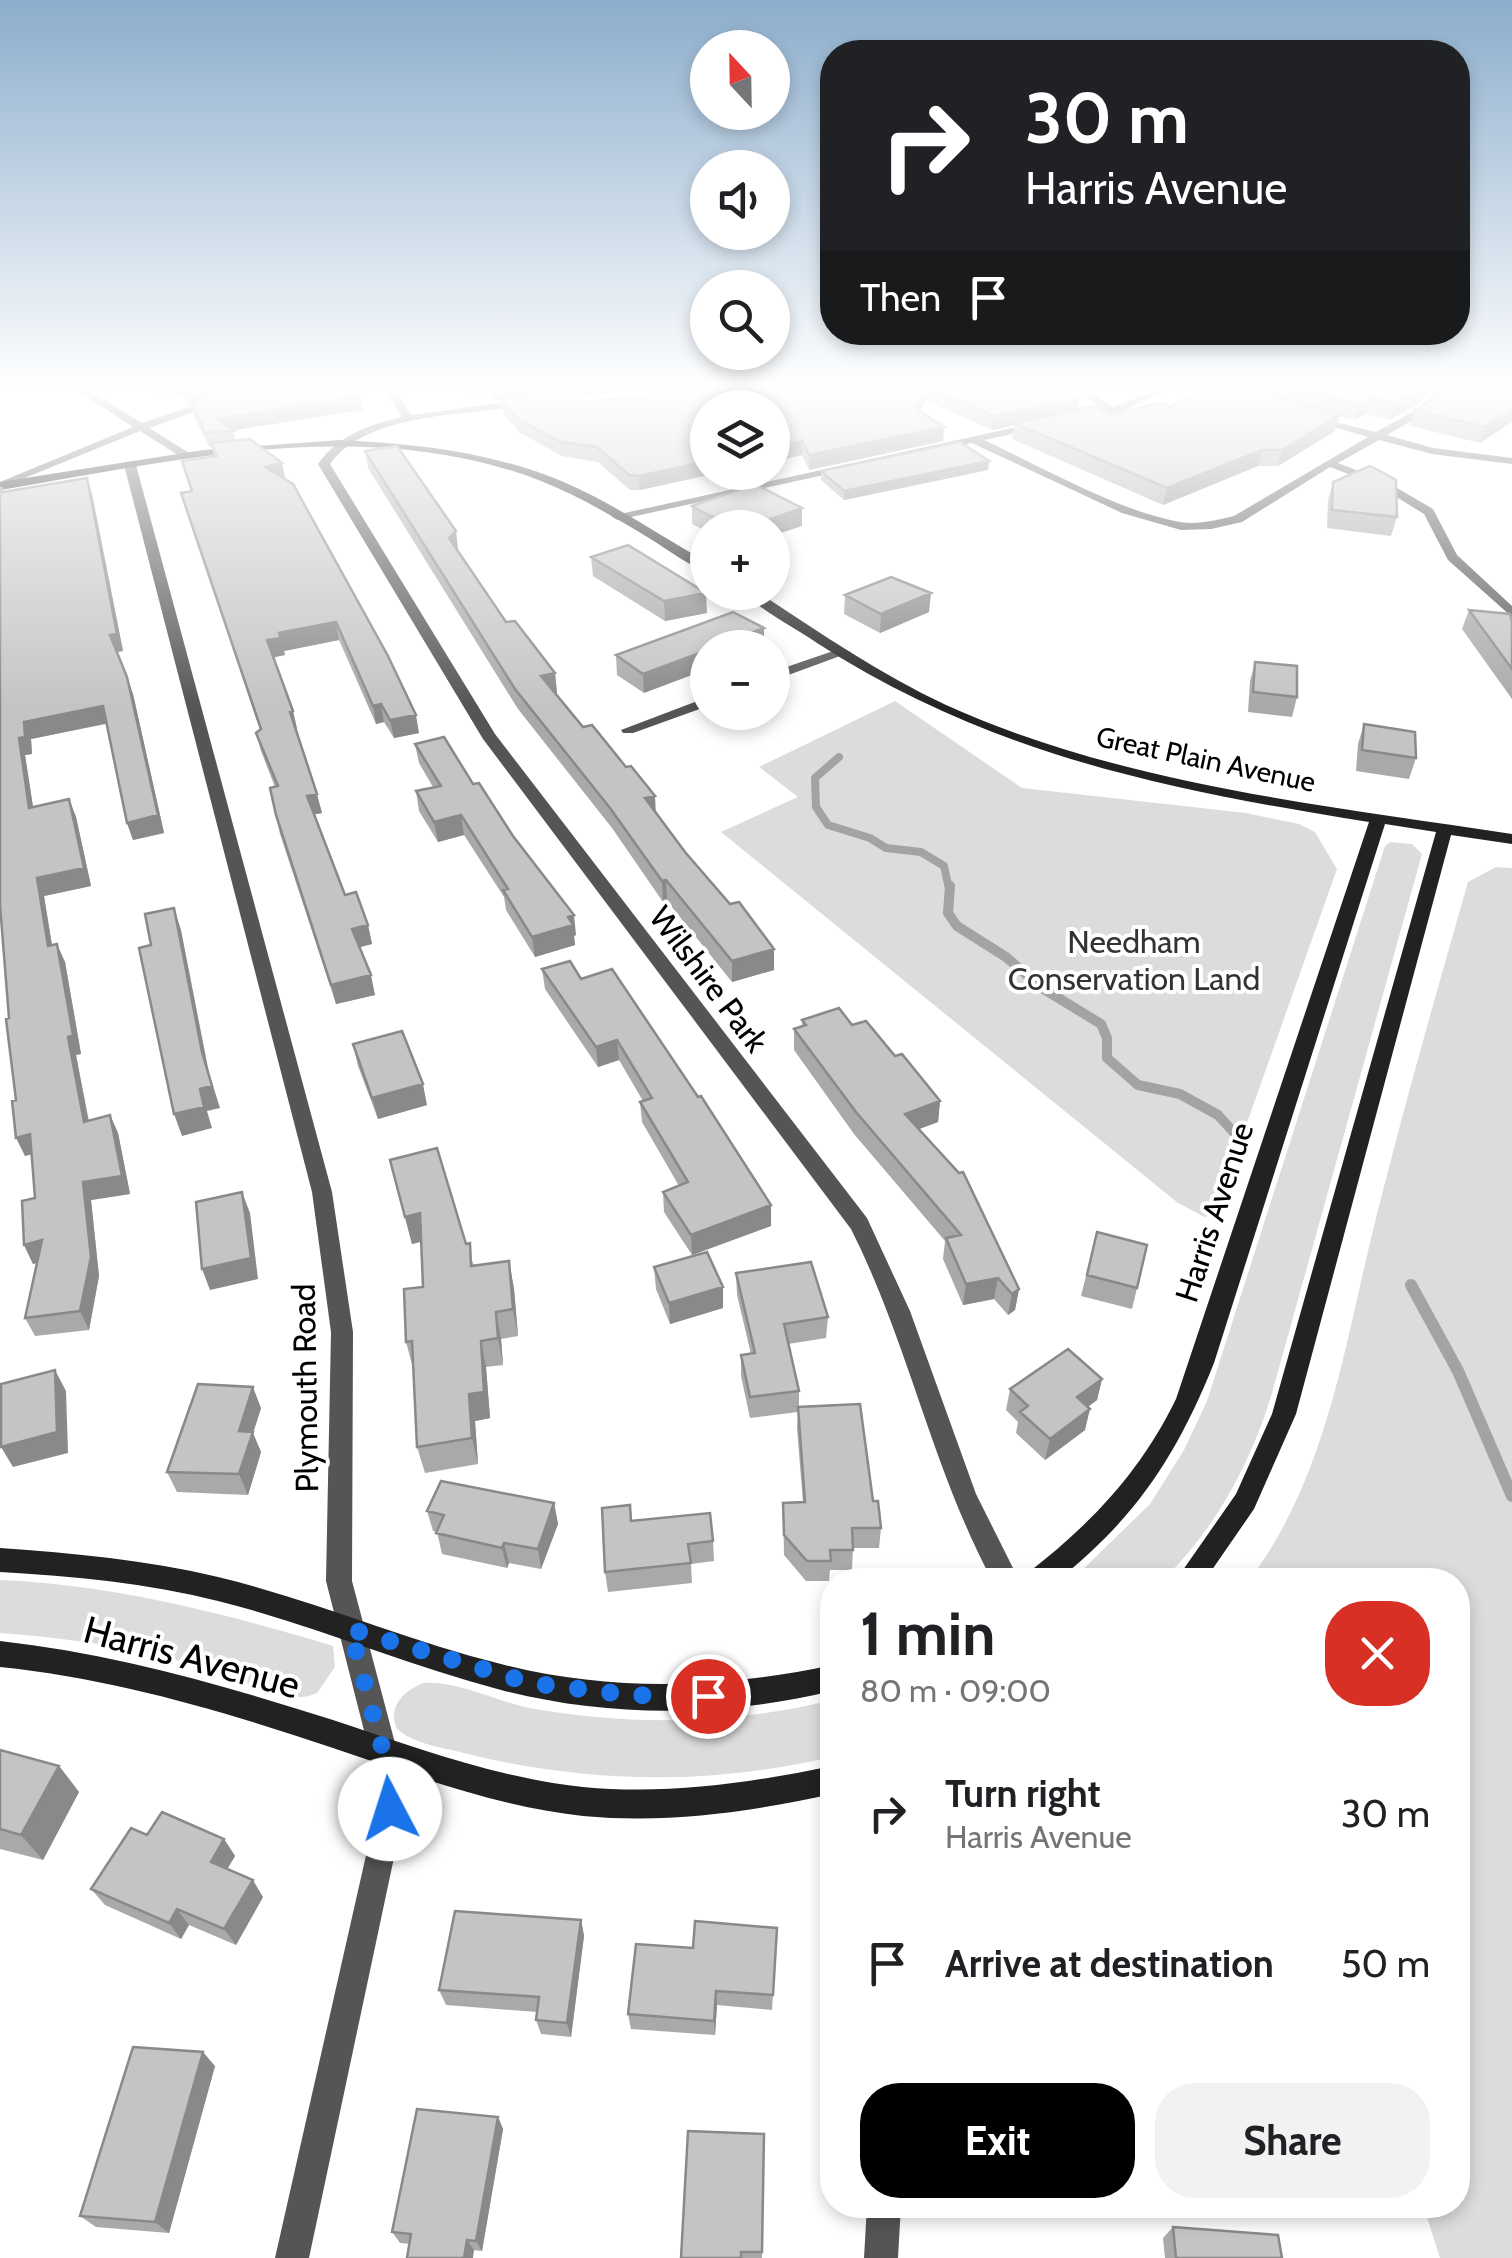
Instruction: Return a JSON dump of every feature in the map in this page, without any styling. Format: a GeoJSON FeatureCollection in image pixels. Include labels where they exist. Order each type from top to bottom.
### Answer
{"type":"FeatureCollection","features":[{"type":"Feature","properties":{"kind":"street","name":"Plymouth Road"},"geometry":{"type":"LineString","coordinates":[[138,496],[322,1192],[342,1332],[338,1566],[390,1785],[388,1820],[292,2258]]}},
{"type":"Feature","properties":{"kind":"street","name":"Wilshire Park"},"geometry":{"type":"LineString","coordinates":[[343,496],[480,724],[859,1224],[885,1276],[979,1533],[999,1568]]}},
{"type":"Feature","properties":{"kind":"street"},"geometry":{"type":"LineString","coordinates":[[581,496],[690,559]]}},
{"type":"Feature","properties":{"kind":"street"},"geometry":{"type":"LineString","coordinates":[[617,516],[707,496]]}},
{"type":"Feature","properties":{"kind":"street"},"geometry":{"type":"LineString","coordinates":[[1096,496],[1126,510],[1181,526],[1211,526],[1238,519],[1275,496]]}},
{"type":"Feature","properties":{"kind":"street"},"geometry":{"type":"LineString","coordinates":[[1403,496],[1429,512],[1452,557],[1512,613]]}},
{"type":"Feature","properties":{"kind":"street","name":"Great Plain Avenue"},"geometry":{"type":"LineString","coordinates":[[777,610],[943,708],[1074,757],[1144,776],[1512,839]]}},
{"type":"Feature","properties":{"kind":"street"},"geometry":{"type":"LineString","coordinates":[[790,671],[844,652]]}},
{"type":"Feature","properties":{"kind":"street"},"geometry":{"type":"LineString","coordinates":[[628,730],[690,708]]}},
{"type":"Feature","properties":{"kind":"street","name":"Harris Avenue"},"geometry":{"type":"LineString","coordinates":[[1054,1568],[1125,1505],[1152,1471],[1182,1414],[1378,817]]}},
{"type":"Feature","properties":{"kind":"street"},"geometry":{"type":"LineString","coordinates":[[1199,1568],[1250,1496],[1284,1414],[1444,828]]}},
{"type":"Feature","properties":{"kind":"street","name":"Harris Avenue"},"geometry":{"type":"LineString","coordinates":[[0,1560],[161,1577],[247,1597],[501,1677],[593,1692],[744,1694],[820,1680]]}},
{"type":"Feature","properties":{"kind":"street","name":"Harris Avenue"},"geometry":{"type":"LineString","coordinates":[[0,1654],[92,1666],[164,1682],[508,1788],[611,1804],[648,1805],[724,1800],[820,1782]]}},
{"type":"Feature","properties":{"kind":"street"},"geometry":{"type":"LineString","coordinates":[[881,2258],[883,2218]]}},
{"type":"Feature","properties":{"kind":"green space","name":"Needham Conservation Land"},"geometry":{"type":"Polygon","coordinates":[[[895,701],[1022,788],[1246,813],[1299,824],[1315,832],[1337,869],[1215,1213],[1205,1217],[1178,1203],[721,832],[798,797],[759,767],[895,701]]]}},
{"type":"Feature","properties":{"kind":"green space"},"geometry":{"type":"Polygon","coordinates":[[[1390,842],[1412,844],[1422,854],[1272,1393],[1254,1444],[1230,1493],[1174,1568],[1084,1568],[1150,1504],[1184,1450],[1207,1401],[1385,846],[1390,842]]]}},
{"type":"Feature","properties":{"kind":"green space"},"geometry":{"type":"Polygon","coordinates":[[[1496,867],[1512,868],[1512,2258],[1440,2258],[1427,2218],[1470,2218],[1470,1568],[1257,1568],[1276,1540],[1316,1453],[1468,882],[1496,867]]]}},
{"type":"Feature","properties":{"kind":"green space"},"geometry":{"type":"Polygon","coordinates":[[[0,1580],[127,1594],[251,1622],[333,1646],[335,1667],[317,1693],[287,1696],[150,1654],[0,1633],[0,1580]]]}},
{"type":"Feature","properties":{"kind":"green space"},"geometry":{"type":"Polygon","coordinates":[[[424,1683],[438,1683],[535,1709],[647,1720],[722,1718],[820,1703],[820,1759],[741,1773],[650,1777],[605,1776],[514,1764],[431,1745],[397,1729],[396,1707],[410,1690],[424,1683]]]}},
{"type":"Feature","properties":{"kind":"building"},"geometry":{"type":"Polygon","coordinates":[[[0,496],[91,496],[117,634],[110,635],[127,677],[158,815],[127,823],[103,706],[24,722],[25,737],[19,738],[29,808],[69,799],[84,868],[37,878],[48,946],[57,944],[73,1035],[68,1037],[84,1122],[110,1115],[122,1176],[83,1182],[91,1257],[80,1311],[25,1318],[42,1240],[24,1245],[22,1201],[35,1198],[30,1134],[16,1138],[0,905],[0,496]]]}},
{"type":"Feature","properties":{"kind":"building"},"geometry":{"type":"Polygon","coordinates":[[[182,496],[300,496],[416,715],[390,720],[381,704],[373,706],[336,622],[279,633],[281,638],[267,640],[317,794],[307,796],[345,895],[356,892],[368,925],[352,929],[371,975],[331,985],[276,815],[270,788],[278,786],[256,733],[261,729],[182,496]]]}},
{"type":"Feature","properties":{"kind":"building"},"geometry":{"type":"Polygon","coordinates":[[[394,496],[432,496],[456,531],[449,538],[506,622],[515,621],[555,673],[541,676],[583,727],[592,725],[626,767],[631,766],[655,796],[645,798],[685,852],[730,904],[739,902],[774,949],[732,961],[666,880],[662,881],[610,808],[515,689],[394,496]]]}},
{"type":"Feature","properties":{"kind":"building"},"geometry":{"type":"Polygon","coordinates":[[[720,496],[779,496],[802,508],[790,512],[699,510],[692,506],[720,496]]]}},
{"type":"Feature","properties":{"kind":"building"},"geometry":{"type":"Polygon","coordinates":[[[1332,496],[1396,496],[1397,517],[1332,510],[1332,496]]]}},
{"type":"Feature","properties":{"kind":"building"},"geometry":{"type":"Polygon","coordinates":[[[628,545],[690,583],[690,596],[664,601],[591,557],[628,545]]]}},
{"type":"Feature","properties":{"kind":"building"},"geometry":{"type":"Polygon","coordinates":[[[891,577],[931,593],[881,614],[845,595],[891,577]]]}},
{"type":"Feature","properties":{"kind":"building"},"geometry":{"type":"Polygon","coordinates":[[[1469,610],[1510,614],[1512,669],[1469,610]]]}},
{"type":"Feature","properties":{"kind":"building"},"geometry":{"type":"Polygon","coordinates":[[[733,612],[764,628],[690,630],[690,657],[643,674],[616,655],[733,612]]]}},
{"type":"Feature","properties":{"kind":"building"},"geometry":{"type":"Polygon","coordinates":[[[1255,662],[1297,666],[1297,697],[1253,692],[1255,662]]]}},
{"type":"Feature","properties":{"kind":"building"},"geometry":{"type":"Polygon","coordinates":[[[1364,724],[1415,732],[1416,758],[1362,750],[1364,724]]]}},
{"type":"Feature","properties":{"kind":"building"},"geometry":{"type":"Polygon","coordinates":[[[444,737],[473,784],[479,783],[513,836],[574,915],[568,917],[573,925],[532,937],[503,890],[508,889],[461,815],[434,822],[416,791],[441,786],[415,744],[444,737]]]}},
{"type":"Feature","properties":{"kind":"building"},"geometry":{"type":"Polygon","coordinates":[[[174,908],[212,1086],[200,1089],[204,1107],[174,1114],[139,948],[151,945],[145,914],[174,908]]]}},
{"type":"Feature","properties":{"kind":"building"},"geometry":{"type":"Polygon","coordinates":[[[570,961],[581,979],[612,969],[771,1205],[691,1235],[663,1192],[688,1182],[640,1102],[652,1098],[617,1040],[596,1047],[542,969],[570,961]]]}},
{"type":"Feature","properties":{"kind":"building"},"geometry":{"type":"Polygon","coordinates":[[[839,1008],[852,1025],[866,1021],[895,1056],[902,1054],[940,1101],[905,1114],[959,1173],[963,1172],[1019,1289],[1012,1294],[998,1278],[966,1284],[946,1238],[961,1235],[856,1112],[794,1029],[806,1025],[802,1020],[839,1008]]]}},
{"type":"Feature","properties":{"kind":"building"},"geometry":{"type":"Polygon","coordinates":[[[402,1031],[423,1084],[372,1098],[353,1044],[402,1031]]]}},
{"type":"Feature","properties":{"kind":"building"},"geometry":{"type":"Polygon","coordinates":[[[437,1148],[466,1244],[470,1243],[471,1266],[509,1261],[513,1309],[496,1312],[498,1338],[481,1341],[484,1392],[469,1394],[472,1438],[417,1447],[412,1341],[406,1342],[404,1289],[423,1287],[420,1213],[405,1217],[390,1160],[437,1148]]]}},
{"type":"Feature","properties":{"kind":"building"},"geometry":{"type":"Polygon","coordinates":[[[242,1192],[251,1258],[202,1269],[196,1202],[242,1192]]]}},
{"type":"Feature","properties":{"kind":"building"},"geometry":{"type":"Polygon","coordinates":[[[1097,1232],[1147,1245],[1137,1288],[1087,1275],[1097,1232]]]}},
{"type":"Feature","properties":{"kind":"building"},"geometry":{"type":"Polygon","coordinates":[[[707,1252],[723,1287],[669,1303],[654,1267],[707,1252]]]}},
{"type":"Feature","properties":{"kind":"building"},"geometry":{"type":"Polygon","coordinates":[[[811,1262],[828,1317],[784,1324],[799,1391],[750,1397],[741,1355],[755,1353],[736,1273],[811,1262]]]}},
{"type":"Feature","properties":{"kind":"building"},"geometry":{"type":"Polygon","coordinates":[[[1068,1349],[1102,1379],[1077,1397],[1090,1409],[1050,1439],[1020,1412],[1028,1406],[1010,1389],[1068,1349]]]}},
{"type":"Feature","properties":{"kind":"building"},"geometry":{"type":"Polygon","coordinates":[[[55,1370],[57,1432],[1,1447],[1,1384],[55,1370]]]}},
{"type":"Feature","properties":{"kind":"building"},"geometry":{"type":"Polygon","coordinates":[[[198,1384],[253,1387],[239,1431],[253,1432],[239,1474],[167,1472],[198,1384]]]}},
{"type":"Feature","properties":{"kind":"building"},"geometry":{"type":"Polygon","coordinates":[[[860,1404],[873,1501],[878,1501],[881,1528],[852,1528],[853,1550],[830,1550],[831,1561],[807,1561],[784,1535],[783,1503],[805,1502],[798,1407],[860,1404]]]}},
{"type":"Feature","properties":{"kind":"building"},"geometry":{"type":"Polygon","coordinates":[[[441,1481],[554,1503],[538,1549],[504,1543],[502,1548],[436,1533],[444,1515],[427,1511],[441,1481]]]}},
{"type":"Feature","properties":{"kind":"building"},"geometry":{"type":"Polygon","coordinates":[[[630,1505],[631,1521],[710,1513],[713,1541],[688,1544],[691,1563],[605,1572],[602,1508],[630,1505]]]}},
{"type":"Feature","properties":{"kind":"building"},"geometry":{"type":"Polygon","coordinates":[[[0,1750],[59,1766],[21,1835],[0,1829],[0,1750]]]}},
{"type":"Feature","properties":{"kind":"building"},"geometry":{"type":"Polygon","coordinates":[[[162,1812],[224,1839],[211,1862],[253,1880],[224,1929],[177,1909],[169,1923],[91,1889],[131,1828],[147,1835],[162,1812]]]}},
{"type":"Feature","properties":{"kind":"building"},"geometry":{"type":"Polygon","coordinates":[[[455,1911],[581,1920],[567,2023],[536,2020],[539,1997],[439,1990],[455,1911]]]}},
{"type":"Feature","properties":{"kind":"building"},"geometry":{"type":"Polygon","coordinates":[[[695,1921],[777,1928],[773,1995],[716,1991],[714,2021],[628,2014],[636,1944],[693,1948],[695,1921]]]}},
{"type":"Feature","properties":{"kind":"building"},"geometry":{"type":"Polygon","coordinates":[[[133,2047],[203,2052],[155,2222],[80,2216],[133,2047]]]}},
{"type":"Feature","properties":{"kind":"building"},"geometry":{"type":"Polygon","coordinates":[[[417,2109],[498,2117],[476,2241],[467,2240],[464,2258],[407,2258],[411,2234],[392,2232],[417,2109]]]}},
{"type":"Feature","properties":{"kind":"building"},"geometry":{"type":"Polygon","coordinates":[[[688,2131],[764,2134],[762,2252],[741,2252],[741,2258],[681,2258],[688,2131]]]}},
{"type":"Feature","properties":{"kind":"building"},"geometry":{"type":"Polygon","coordinates":[[[1173,2227],[1278,2235],[1282,2258],[1176,2258],[1173,2227]]]}},
{"type":"Feature","properties":{"kind":"waterway"},"geometry":{"type":"LineString","coordinates":[[839,757],[815,778],[816,807],[828,825],[870,838],[886,848],[921,852],[944,866],[949,889]]}},
{"type":"Feature","properties":{"kind":"waterway"},"geometry":{"type":"LineString","coordinates":[[950,886],[948,913],[957,926],[1006,957],[1042,988],[1101,1024],[1107,1038],[1107,1058],[1138,1085],[1180,1094],[1218,1115],[1237,1136]]}},
{"type":"Feature","properties":{"kind":"waterway"},"geometry":{"type":"LineString","coordinates":[[1411,1285],[1458,1371],[1512,1496]]}},
{"type":"Feature","properties":{"kind":"route"},"geometry":{"type":"LineString","coordinates":[[390,1809],[386,1762],[350,1629],[530,1683],[631,1695],[708,1696]]}}]}
